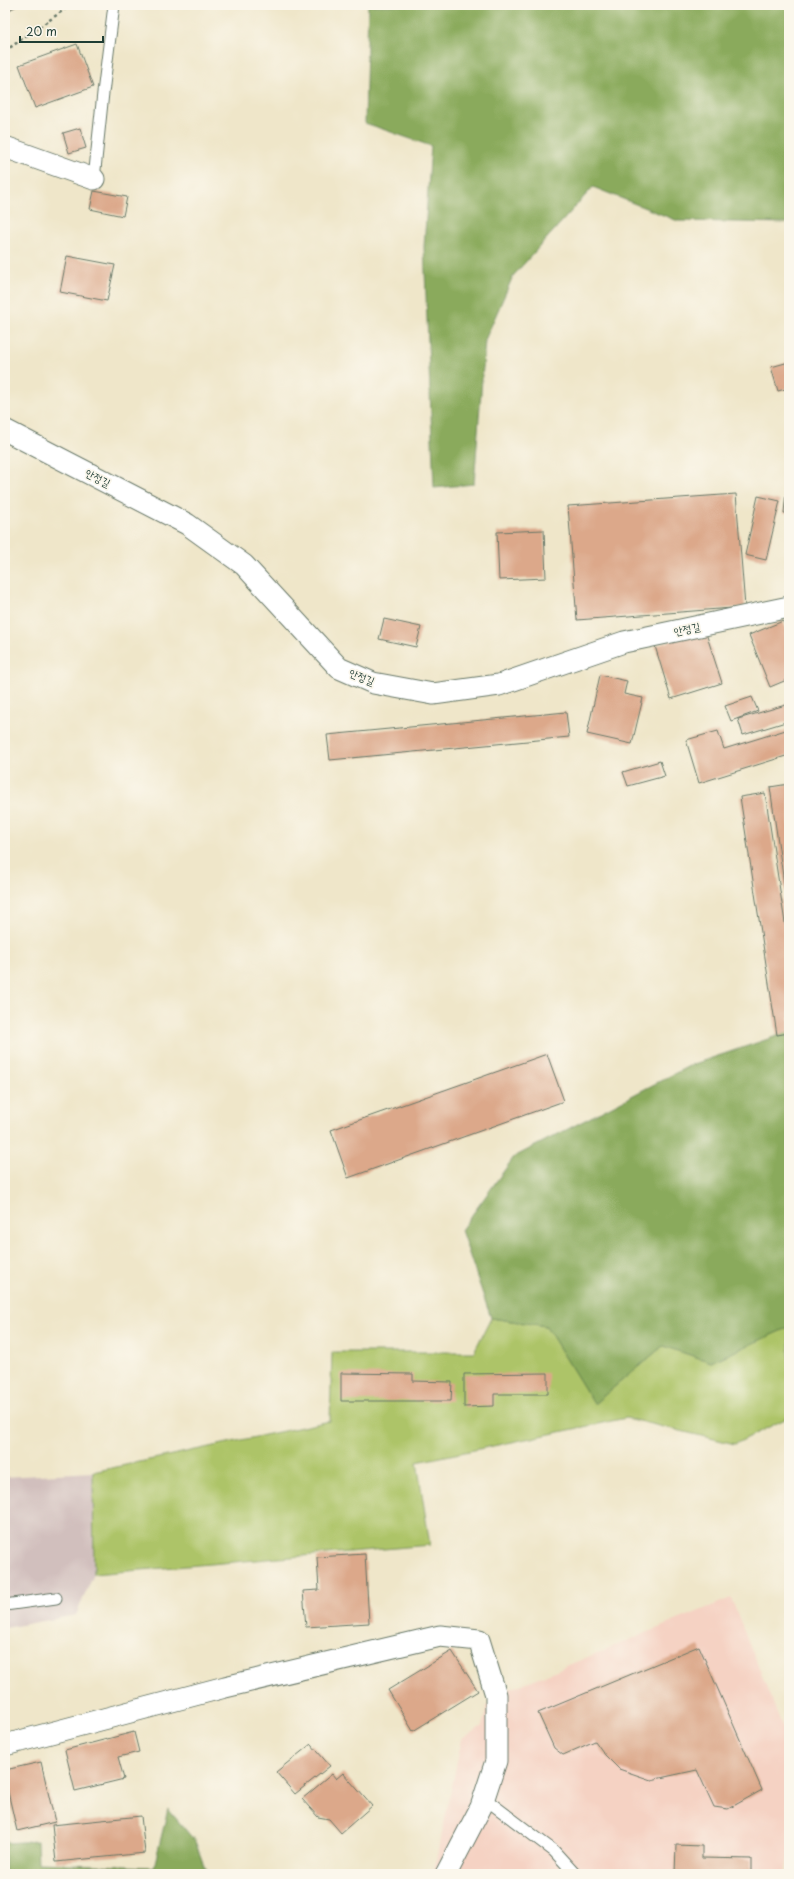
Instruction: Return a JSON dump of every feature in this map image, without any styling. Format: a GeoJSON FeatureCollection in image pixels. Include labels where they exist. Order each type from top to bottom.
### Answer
{"type":"FeatureCollection","features":[{"type":"Feature","properties":{"kind":"street"},"geometry":{"type":"LineString","coordinates":[[5,148],[94,179]]}},
{"type":"Feature","properties":{"kind":"street","name":"안정길"},"geometry":{"type":"LineString","coordinates":[[5,430],[187,524],[244,565],[339,668],[373,683],[433,694],[499,685],[624,642],[789,608]]}},
{"type":"Feature","properties":{"kind":"street"},"geometry":{"type":"LineString","coordinates":[[5,1745],[225,1687],[440,1636],[480,1640],[496,1695],[496,1761],[484,1798],[446,1874]]}},
{"type":"Feature","properties":{"kind":"lane"},"geometry":{"type":"LineString","coordinates":[[94,179],[114,5]]}},
{"type":"Feature","properties":{"kind":"lane"},"geometry":{"type":"LineString","coordinates":[[5,1605],[56,1598]]}},
{"type":"Feature","properties":{"kind":"lane"},"geometry":{"type":"LineString","coordinates":[[484,1798],[554,1851],[575,1874]]}},
{"type":"Feature","properties":{"kind":"path"},"geometry":{"type":"LineString","coordinates":[[5,51],[71,5]]}},
{"type":"Feature","properties":{"kind":"shaded area"},"geometry":{"type":"Polygon","coordinates":[[[93,1472],[94,1574],[76,1615],[5,1628],[5,1477],[93,1472]]]}},
{"type":"Feature","properties":{"kind":"shaded area"},"geometry":{"type":"Polygon","coordinates":[[[731,1598],[789,1743],[789,1852],[785,1874],[433,1874],[462,1739],[482,1726],[487,1706],[508,1690],[731,1598]]]}},
{"type":"Feature","properties":{"kind":"green space"},"geometry":{"type":"Polygon","coordinates":[[[368,5],[789,5],[789,223],[678,221],[593,187],[513,276],[485,340],[474,484],[434,488],[424,247],[431,146],[365,123],[368,5]]]}},
{"type":"Feature","properties":{"kind":"green space"},"geometry":{"type":"Polygon","coordinates":[[[789,1032],[789,1327],[711,1362],[663,1346],[594,1404],[546,1326],[491,1318],[461,1230],[514,1157],[691,1065],[789,1032]]]}},
{"type":"Feature","properties":{"kind":"green space"},"geometry":{"type":"Polygon","coordinates":[[[491,1318],[546,1326],[594,1404],[663,1346],[711,1362],[789,1327],[789,1417],[735,1444],[626,1418],[417,1462],[430,1545],[94,1574],[93,1472],[330,1421],[332,1352],[474,1352],[491,1318]]]}},
{"type":"Feature","properties":{"kind":"green space"},"geometry":{"type":"Polygon","coordinates":[[[168,1809],[195,1841],[207,1874],[5,1874],[5,1836],[7,1843],[37,1841],[38,1863],[154,1867],[168,1809]]]}},
{"type":"Feature","properties":{"kind":"building"},"geometry":{"type":"Polygon","coordinates":[[[5,5],[19,5],[5,12],[5,5]]]}},
{"type":"Feature","properties":{"kind":"building"},"geometry":{"type":"Polygon","coordinates":[[[77,44],[93,87],[35,108],[19,65],[77,44]]]}},
{"type":"Feature","properties":{"kind":"building"},"geometry":{"type":"Polygon","coordinates":[[[80,128],[86,148],[69,153],[63,133],[80,128]]]}},
{"type":"Feature","properties":{"kind":"building"},"geometry":{"type":"Polygon","coordinates":[[[94,191],[127,197],[123,216],[90,209],[94,191]]]}},
{"type":"Feature","properties":{"kind":"building"},"geometry":{"type":"Polygon","coordinates":[[[67,256],[115,265],[107,301],[60,292],[67,256]]]}},
{"type":"Feature","properties":{"kind":"building"},"geometry":{"type":"Polygon","coordinates":[[[789,362],[789,388],[778,391],[771,367],[789,362]]]}},
{"type":"Feature","properties":{"kind":"building"},"geometry":{"type":"Polygon","coordinates":[[[788,470],[789,513],[784,513],[788,470]]]}},
{"type":"Feature","properties":{"kind":"building"},"geometry":{"type":"Polygon","coordinates":[[[736,494],[745,607],[577,620],[568,506],[736,494]]]}},
{"type":"Feature","properties":{"kind":"building"},"geometry":{"type":"Polygon","coordinates":[[[758,496],[780,501],[766,560],[745,555],[758,496]]]}},
{"type":"Feature","properties":{"kind":"building"},"geometry":{"type":"Polygon","coordinates":[[[544,530],[546,578],[499,580],[497,532],[544,530]]]}},
{"type":"Feature","properties":{"kind":"building"},"geometry":{"type":"Polygon","coordinates":[[[384,619],[421,627],[416,647],[379,639],[384,619]]]}},
{"type":"Feature","properties":{"kind":"building"},"geometry":{"type":"Polygon","coordinates":[[[783,621],[789,635],[789,679],[770,687],[749,635],[783,621]]]}},
{"type":"Feature","properties":{"kind":"building"},"geometry":{"type":"Polygon","coordinates":[[[705,630],[722,683],[671,699],[655,646],[705,630]]]}},
{"type":"Feature","properties":{"kind":"building"},"geometry":{"type":"Polygon","coordinates":[[[600,675],[627,681],[624,694],[643,698],[632,744],[587,734],[600,675]]]}},
{"type":"Feature","properties":{"kind":"building"},"geometry":{"type":"Polygon","coordinates":[[[752,697],[758,711],[731,721],[725,706],[752,697]]]}},
{"type":"Feature","properties":{"kind":"building"},"geometry":{"type":"Polygon","coordinates":[[[789,704],[789,721],[743,735],[738,719],[789,704]]]}},
{"type":"Feature","properties":{"kind":"building"},"geometry":{"type":"Polygon","coordinates":[[[566,712],[569,737],[330,760],[327,735],[566,712]]]}},
{"type":"Feature","properties":{"kind":"building"},"geometry":{"type":"Polygon","coordinates":[[[789,729],[789,755],[699,783],[686,740],[718,731],[724,749],[789,729]]]}},
{"type":"Feature","properties":{"kind":"building"},"geometry":{"type":"Polygon","coordinates":[[[660,761],[665,776],[628,786],[623,772],[660,761]]]}},
{"type":"Feature","properties":{"kind":"building"},"geometry":{"type":"Polygon","coordinates":[[[789,784],[789,911],[788,911],[770,787],[789,784]]]}},
{"type":"Feature","properties":{"kind":"building"},"geometry":{"type":"Polygon","coordinates":[[[765,793],[789,949],[789,1033],[777,1035],[740,797],[765,793]]]}},
{"type":"Feature","properties":{"kind":"building"},"geometry":{"type":"Polygon","coordinates":[[[547,1054],[564,1101],[348,1178],[331,1130],[547,1054]]]}},
{"type":"Feature","properties":{"kind":"building"},"geometry":{"type":"Polygon","coordinates":[[[341,1373],[413,1374],[413,1381],[452,1382],[451,1401],[341,1401],[341,1373]]]}},
{"type":"Feature","properties":{"kind":"building"},"geometry":{"type":"Polygon","coordinates":[[[548,1373],[548,1394],[494,1394],[494,1406],[464,1407],[464,1374],[548,1373]]]}},
{"type":"Feature","properties":{"kind":"building"},"geometry":{"type":"Polygon","coordinates":[[[365,1554],[369,1623],[306,1627],[303,1591],[319,1590],[317,1557],[365,1554]]]}},
{"type":"Feature","properties":{"kind":"building"},"geometry":{"type":"Polygon","coordinates":[[[699,1646],[762,1790],[728,1809],[714,1807],[697,1770],[651,1780],[619,1769],[605,1755],[595,1741],[563,1755],[554,1748],[538,1713],[699,1646]]]}},
{"type":"Feature","properties":{"kind":"building"},"geometry":{"type":"Polygon","coordinates":[[[452,1651],[478,1691],[413,1731],[388,1690],[452,1651]]]}},
{"type":"Feature","properties":{"kind":"building"},"geometry":{"type":"Polygon","coordinates":[[[134,1732],[139,1752],[118,1757],[124,1779],[75,1791],[65,1750],[134,1732]]]}},
{"type":"Feature","properties":{"kind":"building"},"geometry":{"type":"Polygon","coordinates":[[[311,1744],[330,1766],[295,1794],[276,1772],[311,1744]]]}},
{"type":"Feature","properties":{"kind":"building"},"geometry":{"type":"Polygon","coordinates":[[[41,1762],[55,1822],[17,1831],[5,1779],[5,1770],[41,1762]]]}},
{"type":"Feature","properties":{"kind":"building"},"geometry":{"type":"Polygon","coordinates":[[[343,1773],[372,1806],[341,1833],[329,1819],[318,1817],[302,1799],[332,1774],[336,1779],[343,1773]]]}},
{"type":"Feature","properties":{"kind":"building"},"geometry":{"type":"Polygon","coordinates":[[[141,1816],[145,1853],[56,1862],[52,1825],[141,1816]]]}},
{"type":"Feature","properties":{"kind":"building"},"geometry":{"type":"Polygon","coordinates":[[[676,1845],[702,1846],[702,1858],[751,1859],[751,1874],[675,1874],[676,1845]]]}}]}
